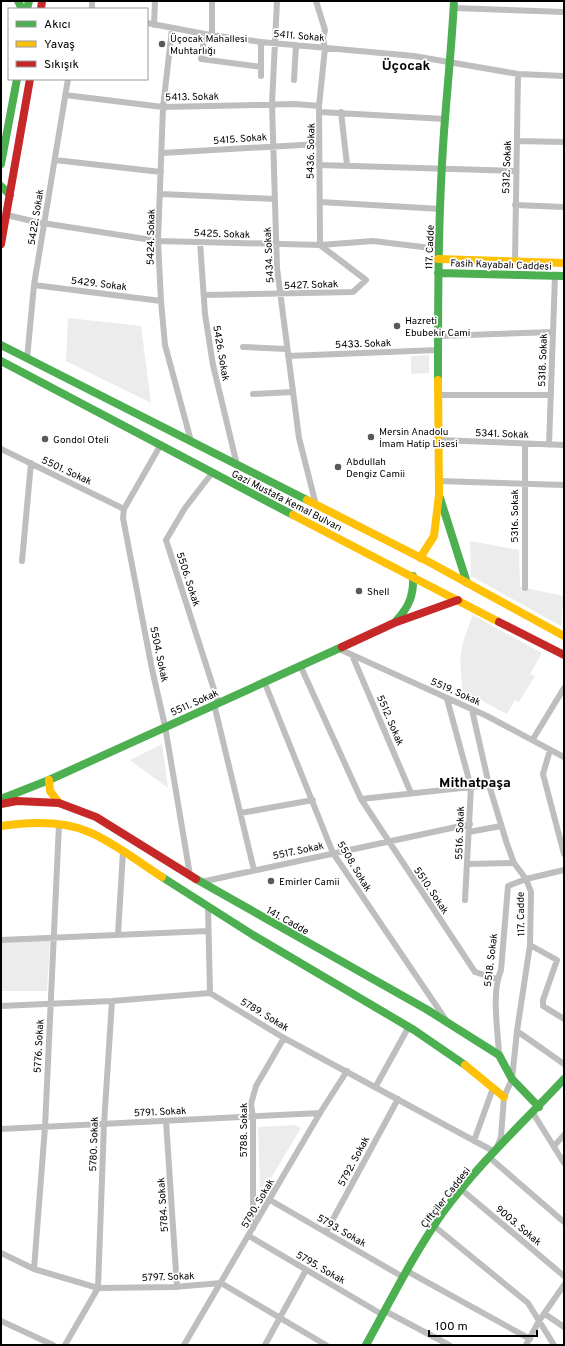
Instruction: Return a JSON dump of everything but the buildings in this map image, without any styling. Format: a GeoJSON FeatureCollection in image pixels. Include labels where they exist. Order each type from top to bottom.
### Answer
{"type":"FeatureCollection","features":[{"type":"Feature","properties":{"kind":"main road","name":"117. Cadde"},"geometry":{"type":"LineString","coordinates":[[420,558],[434,536],[439,495],[438,259],[445,119],[451,63],[454,4]]}},
{"type":"Feature","properties":{"kind":"main road"},"geometry":{"type":"LineString","coordinates":[[1,164],[17,80]]}},
{"type":"Feature","properties":{"kind":"main road"},"geometry":{"type":"LineString","coordinates":[[1,244],[30,80]]}},
{"type":"Feature","properties":{"kind":"main road"},"geometry":{"type":"LineString","coordinates":[[1,186],[10,195]]}},
{"type":"Feature","properties":{"kind":"main road","name":"Fasih Kayabalı Caddesi"},"geometry":{"type":"LineString","coordinates":[[438,259],[564,263]]}},
{"type":"Feature","properties":{"kind":"main road","name":"Fasih Kayabalı Caddesi"},"geometry":{"type":"LineString","coordinates":[[438,272],[564,276]]}},
{"type":"Feature","properties":{"kind":"main road"},"geometry":{"type":"LineString","coordinates":[[1,339],[4,346]]}},
{"type":"Feature","properties":{"kind":"main road","name":"Gazi Mustafa Kemal Bulvarı"},"geometry":{"type":"LineString","coordinates":[[4,346],[420,558],[564,636]]}},
{"type":"Feature","properties":{"kind":"main road","name":"Gazi Mustafa Kemal Bulvarı"},"geometry":{"type":"LineString","coordinates":[[1,361],[160,446],[564,655]]}},
{"type":"Feature","properties":{"kind":"main road","name":"117. Cadde"},"geometry":{"type":"LineString","coordinates":[[439,495],[467,583]]}},
{"type":"Feature","properties":{"kind":"main road"},"geometry":{"type":"LineString","coordinates":[[394,623],[405,613],[412,600],[414,589],[413,576]]}},
{"type":"Feature","properties":{"kind":"main road","name":"5511. Sokak"},"geometry":{"type":"LineString","coordinates":[[1,799],[49,780],[394,623],[458,600]]}},
{"type":"Feature","properties":{"kind":"main road"},"geometry":{"type":"LineString","coordinates":[[49,780],[50,791],[59,803]]}},
{"type":"Feature","properties":{"kind":"main road"},"geometry":{"type":"LineString","coordinates":[[1,791],[10,795]]}},
{"type":"Feature","properties":{"kind":"main road","name":"141. Cadde"},"geometry":{"type":"LineString","coordinates":[[1,804],[17,801],[59,803],[96,817],[201,882],[389,988],[499,1055],[512,1079],[536,1110]]}},
{"type":"Feature","properties":{"kind":"main road"},"geometry":{"type":"LineString","coordinates":[[1,826],[31,822],[69,825],[89,832],[408,1028],[476,1073],[504,1097]]}},
{"type":"Feature","properties":{"kind":"main road","name":"Çiftçiler Caddesi"},"geometry":{"type":"LineString","coordinates":[[366,1345],[405,1274],[434,1226],[492,1155],[564,1079]]}},
{"type":"Feature","properties":{"kind":"street"},"geometry":{"type":"LineString","coordinates":[[154,25],[155,1]]}},
{"type":"Feature","properties":{"kind":"street"},"geometry":{"type":"LineString","coordinates":[[212,1],[209,35],[201,59],[261,67]]}},
{"type":"Feature","properties":{"kind":"street","name":"5434. Sokak"},"geometry":{"type":"LineString","coordinates":[[277,1],[272,104],[280,294],[299,438],[316,505]]}},
{"type":"Feature","properties":{"kind":"street","name":"5436. Sokak"},"geometry":{"type":"LineString","coordinates":[[316,1],[325,30],[319,144],[320,245]]}},
{"type":"Feature","properties":{"kind":"street"},"geometry":{"type":"LineString","coordinates":[[454,4],[564,12]]}},
{"type":"Feature","properties":{"kind":"street","name":"5411. Sokak"},"geometry":{"type":"LineString","coordinates":[[148,24],[209,35],[261,42],[414,56],[518,74],[564,76]]}},
{"type":"Feature","properties":{"kind":"street","name":"5424. Sokak"},"geometry":{"type":"LineString","coordinates":[[172,29],[163,107],[161,194],[158,241],[161,301],[166,345],[191,442]]}},
{"type":"Feature","properties":{"kind":"street"},"geometry":{"type":"LineString","coordinates":[[261,42],[261,76]]}},
{"type":"Feature","properties":{"kind":"street"},"geometry":{"type":"LineString","coordinates":[[294,80],[296,46]]}},
{"type":"Feature","properties":{"kind":"street","name":"5312. Sokak"},"geometry":{"type":"LineString","coordinates":[[515,261],[518,74]]}},
{"type":"Feature","properties":{"kind":"street","name":"5422. Sokak"},"geometry":{"type":"LineString","coordinates":[[27,359],[34,285],[68,80]]}},
{"type":"Feature","properties":{"kind":"street","name":"5413. Sokak"},"geometry":{"type":"LineString","coordinates":[[65,95],[163,107],[272,104],[341,112],[445,119]]}},
{"type":"Feature","properties":{"kind":"street"},"geometry":{"type":"LineString","coordinates":[[341,112],[347,165]]}},
{"type":"Feature","properties":{"kind":"street"},"geometry":{"type":"LineString","coordinates":[[517,141],[564,142]]}},
{"type":"Feature","properties":{"kind":"street","name":"5415. Sokak"},"geometry":{"type":"LineString","coordinates":[[162,153],[319,144]]}},
{"type":"Feature","properties":{"kind":"street"},"geometry":{"type":"LineString","coordinates":[[55,160],[161,172]]}},
{"type":"Feature","properties":{"kind":"street"},"geometry":{"type":"LineString","coordinates":[[319,165],[516,171]]}},
{"type":"Feature","properties":{"kind":"street"},"geometry":{"type":"LineString","coordinates":[[161,194],[275,199]]}},
{"type":"Feature","properties":{"kind":"street"},"geometry":{"type":"LineString","coordinates":[[320,202],[441,209]]}},
{"type":"Feature","properties":{"kind":"street"},"geometry":{"type":"LineString","coordinates":[[515,205],[564,207]]}},
{"type":"Feature","properties":{"kind":"street","name":"5425. Sokak"},"geometry":{"type":"LineString","coordinates":[[7,215],[44,223],[158,241],[277,245],[320,245],[373,241],[439,249]]}},
{"type":"Feature","properties":{"kind":"street","name":"5426. Sokak"},"geometry":{"type":"LineString","coordinates":[[200,242],[204,295],[213,365],[237,466]]}},
{"type":"Feature","properties":{"kind":"street","name":"5427. Sokak"},"geometry":{"type":"LineString","coordinates":[[204,295],[352,292],[366,280],[320,245]]}},
{"type":"Feature","properties":{"kind":"street","name":"5318. Sokak"},"geometry":{"type":"LineString","coordinates":[[549,444],[555,276]]}},
{"type":"Feature","properties":{"kind":"street","name":"5429. Sokak"},"geometry":{"type":"LineString","coordinates":[[34,285],[161,301]]}},
{"type":"Feature","properties":{"kind":"street"},"geometry":{"type":"LineString","coordinates":[[439,336],[553,332]]}},
{"type":"Feature","properties":{"kind":"street","name":"5433. Sokak"},"geometry":{"type":"LineString","coordinates":[[243,346],[288,352],[438,350]]}},
{"type":"Feature","properties":{"kind":"street"},"geometry":{"type":"LineString","coordinates":[[253,394],[293,392]]}},
{"type":"Feature","properties":{"kind":"street"},"geometry":{"type":"LineString","coordinates":[[439,395],[551,395]]}},
{"type":"Feature","properties":{"kind":"street","name":"5341. Sokak"},"geometry":{"type":"LineString","coordinates":[[439,440],[564,445]]}},
{"type":"Feature","properties":{"kind":"street","name":"5316. Sokak"},"geometry":{"type":"LineString","coordinates":[[525,444],[525,588]]}},
{"type":"Feature","properties":{"kind":"street"},"geometry":{"type":"LineString","coordinates":[[124,509],[160,446]]}},
{"type":"Feature","properties":{"kind":"street","name":"5501. Sokak"},"geometry":{"type":"LineString","coordinates":[[1,449],[124,509]]}},
{"type":"Feature","properties":{"kind":"street"},"geometry":{"type":"LineString","coordinates":[[22,561],[31,463]]}},
{"type":"Feature","properties":{"kind":"street","name":"5506. Sokak"},"geometry":{"type":"LineString","coordinates":[[212,473],[185,508],[166,540],[216,703]]}},
{"type":"Feature","properties":{"kind":"street"},"geometry":{"type":"LineString","coordinates":[[439,480],[564,485]]}},
{"type":"Feature","properties":{"kind":"street","name":"5504. Sokak"},"geometry":{"type":"LineString","coordinates":[[124,509],[124,526],[152,669],[165,726],[190,875]]}},
{"type":"Feature","properties":{"kind":"street","name":"5519. Sokak"},"geometry":{"type":"LineString","coordinates":[[337,648],[472,710],[564,757]]}},
{"type":"Feature","properties":{"kind":"street","name":"5512. Sokak"},"geometry":{"type":"LineString","coordinates":[[352,655],[411,793]]}},
{"type":"Feature","properties":{"kind":"street","name":"5510. Sokak"},"geometry":{"type":"LineString","coordinates":[[300,665],[361,799],[475,972],[497,979]]}},
{"type":"Feature","properties":{"kind":"street","name":"5508. Sokak"},"geometry":{"type":"LineString","coordinates":[[264,681],[334,853],[448,1023]]}},
{"type":"Feature","properties":{"kind":"street"},"geometry":{"type":"LineString","coordinates":[[533,740],[564,688]]}},
{"type":"Feature","properties":{"kind":"street","name":"5516. Sokak"},"geometry":{"type":"LineString","coordinates":[[447,699],[471,787],[465,900]]}},
{"type":"Feature","properties":{"kind":"street"},"geometry":{"type":"LineString","coordinates":[[216,703],[254,870]]}},
{"type":"Feature","properties":{"kind":"street","name":"117. Cadde"},"geometry":{"type":"LineString","coordinates":[[472,710],[489,785],[501,826],[514,863],[526,879],[531,892],[530,945],[517,1031],[512,1079],[504,1097],[501,1137],[492,1155]]}},
{"type":"Feature","properties":{"kind":"street"},"geometry":{"type":"LineString","coordinates":[[550,750],[542,774],[564,854]]}},
{"type":"Feature","properties":{"kind":"street"},"geometry":{"type":"LineString","coordinates":[[361,799],[489,785]]}},
{"type":"Feature","properties":{"kind":"street"},"geometry":{"type":"LineString","coordinates":[[240,813],[313,800]]}},
{"type":"Feature","properties":{"kind":"street","name":"5776. Sokak"},"geometry":{"type":"LineString","coordinates":[[34,1268],[45,1127],[59,824]]}},
{"type":"Feature","properties":{"kind":"street","name":"5517. Sokak"},"geometry":{"type":"LineString","coordinates":[[201,882],[470,824]]}},
{"type":"Feature","properties":{"kind":"street"},"geometry":{"type":"LineString","coordinates":[[469,832],[501,826]]}},
{"type":"Feature","properties":{"kind":"street"},"geometry":{"type":"LineString","coordinates":[[118,934],[123,852]]}},
{"type":"Feature","properties":{"kind":"street"},"geometry":{"type":"LineString","coordinates":[[468,864],[514,863]]}},
{"type":"Feature","properties":{"kind":"street"},"geometry":{"type":"LineString","coordinates":[[526,879],[564,870]]}},
{"type":"Feature","properties":{"kind":"street","name":"5518. Sokak"},"geometry":{"type":"LineString","coordinates":[[499,1055],[497,979],[501,970],[508,886],[526,879]]}},
{"type":"Feature","properties":{"kind":"street"},"geometry":{"type":"LineString","coordinates":[[1,1006],[50,1005],[210,993],[208,906]]}},
{"type":"Feature","properties":{"kind":"street"},"geometry":{"type":"LineString","coordinates":[[1,940],[53,939],[118,934],[208,931]]}},
{"type":"Feature","properties":{"kind":"street"},"geometry":{"type":"LineString","coordinates":[[530,945],[556,960],[543,1000],[543,1006],[564,1019]]}},
{"type":"Feature","properties":{"kind":"street","name":"5789. Sokak"},"geometry":{"type":"LineString","coordinates":[[210,993],[284,1038],[376,1086],[474,1141],[492,1155],[564,1222]]}},
{"type":"Feature","properties":{"kind":"street","name":"5780. Sokak"},"geometry":{"type":"LineString","coordinates":[[98,1288],[104,1124],[112,1001]]}},
{"type":"Feature","properties":{"kind":"street"},"geometry":{"type":"LineString","coordinates":[[376,1086],[408,1028]]}},
{"type":"Feature","properties":{"kind":"street"},"geometry":{"type":"LineString","coordinates":[[517,1031],[564,1064]]}},
{"type":"Feature","properties":{"kind":"street","name":"5788. Sokak"},"geometry":{"type":"LineString","coordinates":[[253,1230],[253,1117],[251,1104],[256,1086],[284,1038]]}},
{"type":"Feature","properties":{"kind":"street","name":"5790. Sokak"},"geometry":{"type":"LineString","coordinates":[[184,1345],[253,1230],[320,1113],[347,1071]]}},
{"type":"Feature","properties":{"kind":"street"},"geometry":{"type":"LineString","coordinates":[[474,1141],[493,1088]]}},
{"type":"Feature","properties":{"kind":"street","name":"5792. Sokak"},"geometry":{"type":"LineString","coordinates":[[326,1232],[398,1099]]}},
{"type":"Feature","properties":{"kind":"street"},"geometry":{"type":"LineString","coordinates":[[536,1110],[564,1163]]}},
{"type":"Feature","properties":{"kind":"street","name":"5791. Sokak"},"geometry":{"type":"LineString","coordinates":[[1,1129],[320,1113]]}},
{"type":"Feature","properties":{"kind":"street","name":"5784. Sokak"},"geometry":{"type":"LineString","coordinates":[[166,1121],[178,1287]]}},
{"type":"Feature","properties":{"kind":"street"},"geometry":{"type":"LineString","coordinates":[[554,1146],[564,1135]]}},
{"type":"Feature","properties":{"kind":"street","name":"9003. Sokak"},"geometry":{"type":"LineString","coordinates":[[462,1190],[564,1276]]}},
{"type":"Feature","properties":{"kind":"street","name":"5793. Sokak"},"geometry":{"type":"LineString","coordinates":[[270,1200],[326,1232],[530,1339]]}},
{"type":"Feature","properties":{"kind":"street"},"geometry":{"type":"LineString","coordinates":[[434,1226],[528,1303],[554,1345]]}},
{"type":"Feature","properties":{"kind":"street","name":"5795. Sokak"},"geometry":{"type":"LineString","coordinates":[[249,1236],[306,1270],[384,1313],[448,1345]]}},
{"type":"Feature","properties":{"kind":"street","name":"5797. Sokak"},"geometry":{"type":"LineString","coordinates":[[1,1254],[34,1268],[98,1288],[178,1287],[221,1284]]}},
{"type":"Feature","properties":{"kind":"street"},"geometry":{"type":"LineString","coordinates":[[265,1345],[306,1270]]}},
{"type":"Feature","properties":{"kind":"street"},"geometry":{"type":"LineString","coordinates":[[221,1284],[326,1345]]}},
{"type":"Feature","properties":{"kind":"street"},"geometry":{"type":"LineString","coordinates":[[526,1345],[539,1321],[564,1285]]}},
{"type":"Feature","properties":{"kind":"street"},"geometry":{"type":"LineString","coordinates":[[65,1345],[98,1288]]}},
{"type":"Feature","properties":{"kind":"street"},"geometry":{"type":"LineString","coordinates":[[545,1314],[564,1327]]}},
{"type":"Feature","properties":{"kind":"street"},"geometry":{"type":"LineString","coordinates":[[1,1321],[53,1345]]}},
{"type":"Feature","properties":{"kind":"shaded area"},"geometry":{"type":"Polygon","coordinates":[[[68,318],[141,326],[151,403],[66,361],[68,318]]]}},
{"type":"Feature","properties":{"kind":"shaded area"},"geometry":{"type":"Polygon","coordinates":[[[429,355],[429,373],[411,374],[411,356],[429,355]]]}},
{"type":"Feature","properties":{"kind":"shaded area"},"geometry":{"type":"Polygon","coordinates":[[[470,541],[519,550],[520,587],[564,596],[561,626],[471,576],[470,541]]]}},
{"type":"Feature","properties":{"kind":"shaded area"},"geometry":{"type":"Polygon","coordinates":[[[473,615],[542,653],[530,674],[535,676],[519,702],[515,700],[507,714],[463,691],[461,652],[473,615]]]}},
{"type":"Feature","properties":{"kind":"shaded area"},"geometry":{"type":"Polygon","coordinates":[[[162,744],[168,788],[130,760],[162,744]]]}},
{"type":"Feature","properties":{"kind":"shaded area"},"geometry":{"type":"Polygon","coordinates":[[[1,938],[50,940],[47,991],[1,991],[1,938]]]}},
{"type":"Feature","properties":{"kind":"shaded area"},"geometry":{"type":"Polygon","coordinates":[[[295,1125],[301,1128],[265,1188],[260,1187],[258,1127],[295,1125]]]}},
{"type":"Feature","properties":{"kind":"traffic: fast"},"geometry":{"type":"LineString","coordinates":[[18,1],[22,8]]}},
{"type":"Feature","properties":{"kind":"traffic: fast"},"geometry":{"type":"LineString","coordinates":[[27,8],[29,1]]}},
{"type":"Feature","properties":{"kind":"traffic: fast"},"geometry":{"type":"LineString","coordinates":[[438,380],[438,282],[441,184],[454,1]]}},
{"type":"Feature","properties":{"kind":"traffic: fast"},"geometry":{"type":"LineString","coordinates":[[1,164],[17,80]]}},
{"type":"Feature","properties":{"kind":"traffic: fast"},"geometry":{"type":"LineString","coordinates":[[1,186],[10,195]]}},
{"type":"Feature","properties":{"kind":"traffic: fast"},"geometry":{"type":"LineString","coordinates":[[438,273],[564,276]]}},
{"type":"Feature","properties":{"kind":"traffic: fast"},"geometry":{"type":"LineString","coordinates":[[1,345],[307,500]]}},
{"type":"Feature","properties":{"kind":"traffic: fast"},"geometry":{"type":"LineString","coordinates":[[1,361],[293,515]]}},
{"type":"Feature","properties":{"kind":"traffic: fast"},"geometry":{"type":"LineString","coordinates":[[440,498],[467,583]]}},
{"type":"Feature","properties":{"kind":"traffic: fast"},"geometry":{"type":"LineString","coordinates":[[396,621],[410,600],[413,589],[413,576]]}},
{"type":"Feature","properties":{"kind":"traffic: fast"},"geometry":{"type":"LineString","coordinates":[[1,799],[49,780],[342,647]]}},
{"type":"Feature","properties":{"kind":"traffic: fast"},"geometry":{"type":"LineString","coordinates":[[162,877],[253,935],[414,1030],[465,1065]]}},
{"type":"Feature","properties":{"kind":"traffic: fast"},"geometry":{"type":"LineString","coordinates":[[196,879],[426,1009],[499,1055],[512,1079],[539,1107]]}},
{"type":"Feature","properties":{"kind":"traffic: fast"},"geometry":{"type":"LineString","coordinates":[[366,1345],[413,1260],[444,1211],[487,1159],[564,1079]]}},
{"type":"Feature","properties":{"kind":"traffic: slow"},"geometry":{"type":"LineString","coordinates":[[438,259],[564,263]]}},
{"type":"Feature","properties":{"kind":"traffic: slow"},"geometry":{"type":"LineString","coordinates":[[420,558],[434,536],[439,495],[438,380]]}},
{"type":"Feature","properties":{"kind":"traffic: slow"},"geometry":{"type":"LineString","coordinates":[[307,500],[429,562],[564,636]]}},
{"type":"Feature","properties":{"kind":"traffic: slow"},"geometry":{"type":"LineString","coordinates":[[293,515],[499,622]]}},
{"type":"Feature","properties":{"kind":"traffic: slow"},"geometry":{"type":"LineString","coordinates":[[49,780],[50,791],[59,803]]}},
{"type":"Feature","properties":{"kind":"traffic: slow"},"geometry":{"type":"LineString","coordinates":[[1,826],[45,823],[68,825],[79,828],[107,841],[162,877]]}},
{"type":"Feature","properties":{"kind":"traffic: slow"},"geometry":{"type":"LineString","coordinates":[[465,1065],[504,1097]]}},
{"type":"Feature","properties":{"kind":"traffic: jam"},"geometry":{"type":"LineString","coordinates":[[41,8],[42,1]]}},
{"type":"Feature","properties":{"kind":"traffic: jam"},"geometry":{"type":"LineString","coordinates":[[1,244],[30,80]]}},
{"type":"Feature","properties":{"kind":"traffic: jam"},"geometry":{"type":"LineString","coordinates":[[342,647],[394,623],[458,600]]}},
{"type":"Feature","properties":{"kind":"traffic: jam"},"geometry":{"type":"LineString","coordinates":[[499,622],[564,655]]}},
{"type":"Feature","properties":{"kind":"traffic: jam"},"geometry":{"type":"LineString","coordinates":[[1,804],[17,801],[59,803],[96,817],[196,879]]}},
{"type":"Feature","properties":{"kind":"place","name":"Üçocak Mahallesi Muhtarlığı"},"geometry":{"type":"Point","coordinates":[162,44]}},
{"type":"Feature","properties":{"kind":"place","name":"Hazreti Ebubekir Cami"},"geometry":{"type":"Point","coordinates":[397,326]}},
{"type":"Feature","properties":{"kind":"place","name":"Mersin Anadolu İmam Hatip Lisesi"},"geometry":{"type":"Point","coordinates":[371,437]}},
{"type":"Feature","properties":{"kind":"place","name":"Gondol Oteli"},"geometry":{"type":"Point","coordinates":[45,439]}},
{"type":"Feature","properties":{"kind":"place","name":"Abdullah Dengiz Camii"},"geometry":{"type":"Point","coordinates":[338,467]}},
{"type":"Feature","properties":{"kind":"place","name":"Shell"},"geometry":{"type":"Point","coordinates":[359,591]}},
{"type":"Feature","properties":{"kind":"place","name":"Emirler Camii"},"geometry":{"type":"Point","coordinates":[271,881]}},
{"type":"Feature","properties":{"kind":"district","name":"Üçocak"},"geometry":{"type":"Point","coordinates":[406,65]}},
{"type":"Feature","properties":{"kind":"district","name":"Mithatpaşa"},"geometry":{"type":"Point","coordinates":[475,782]}}]}
